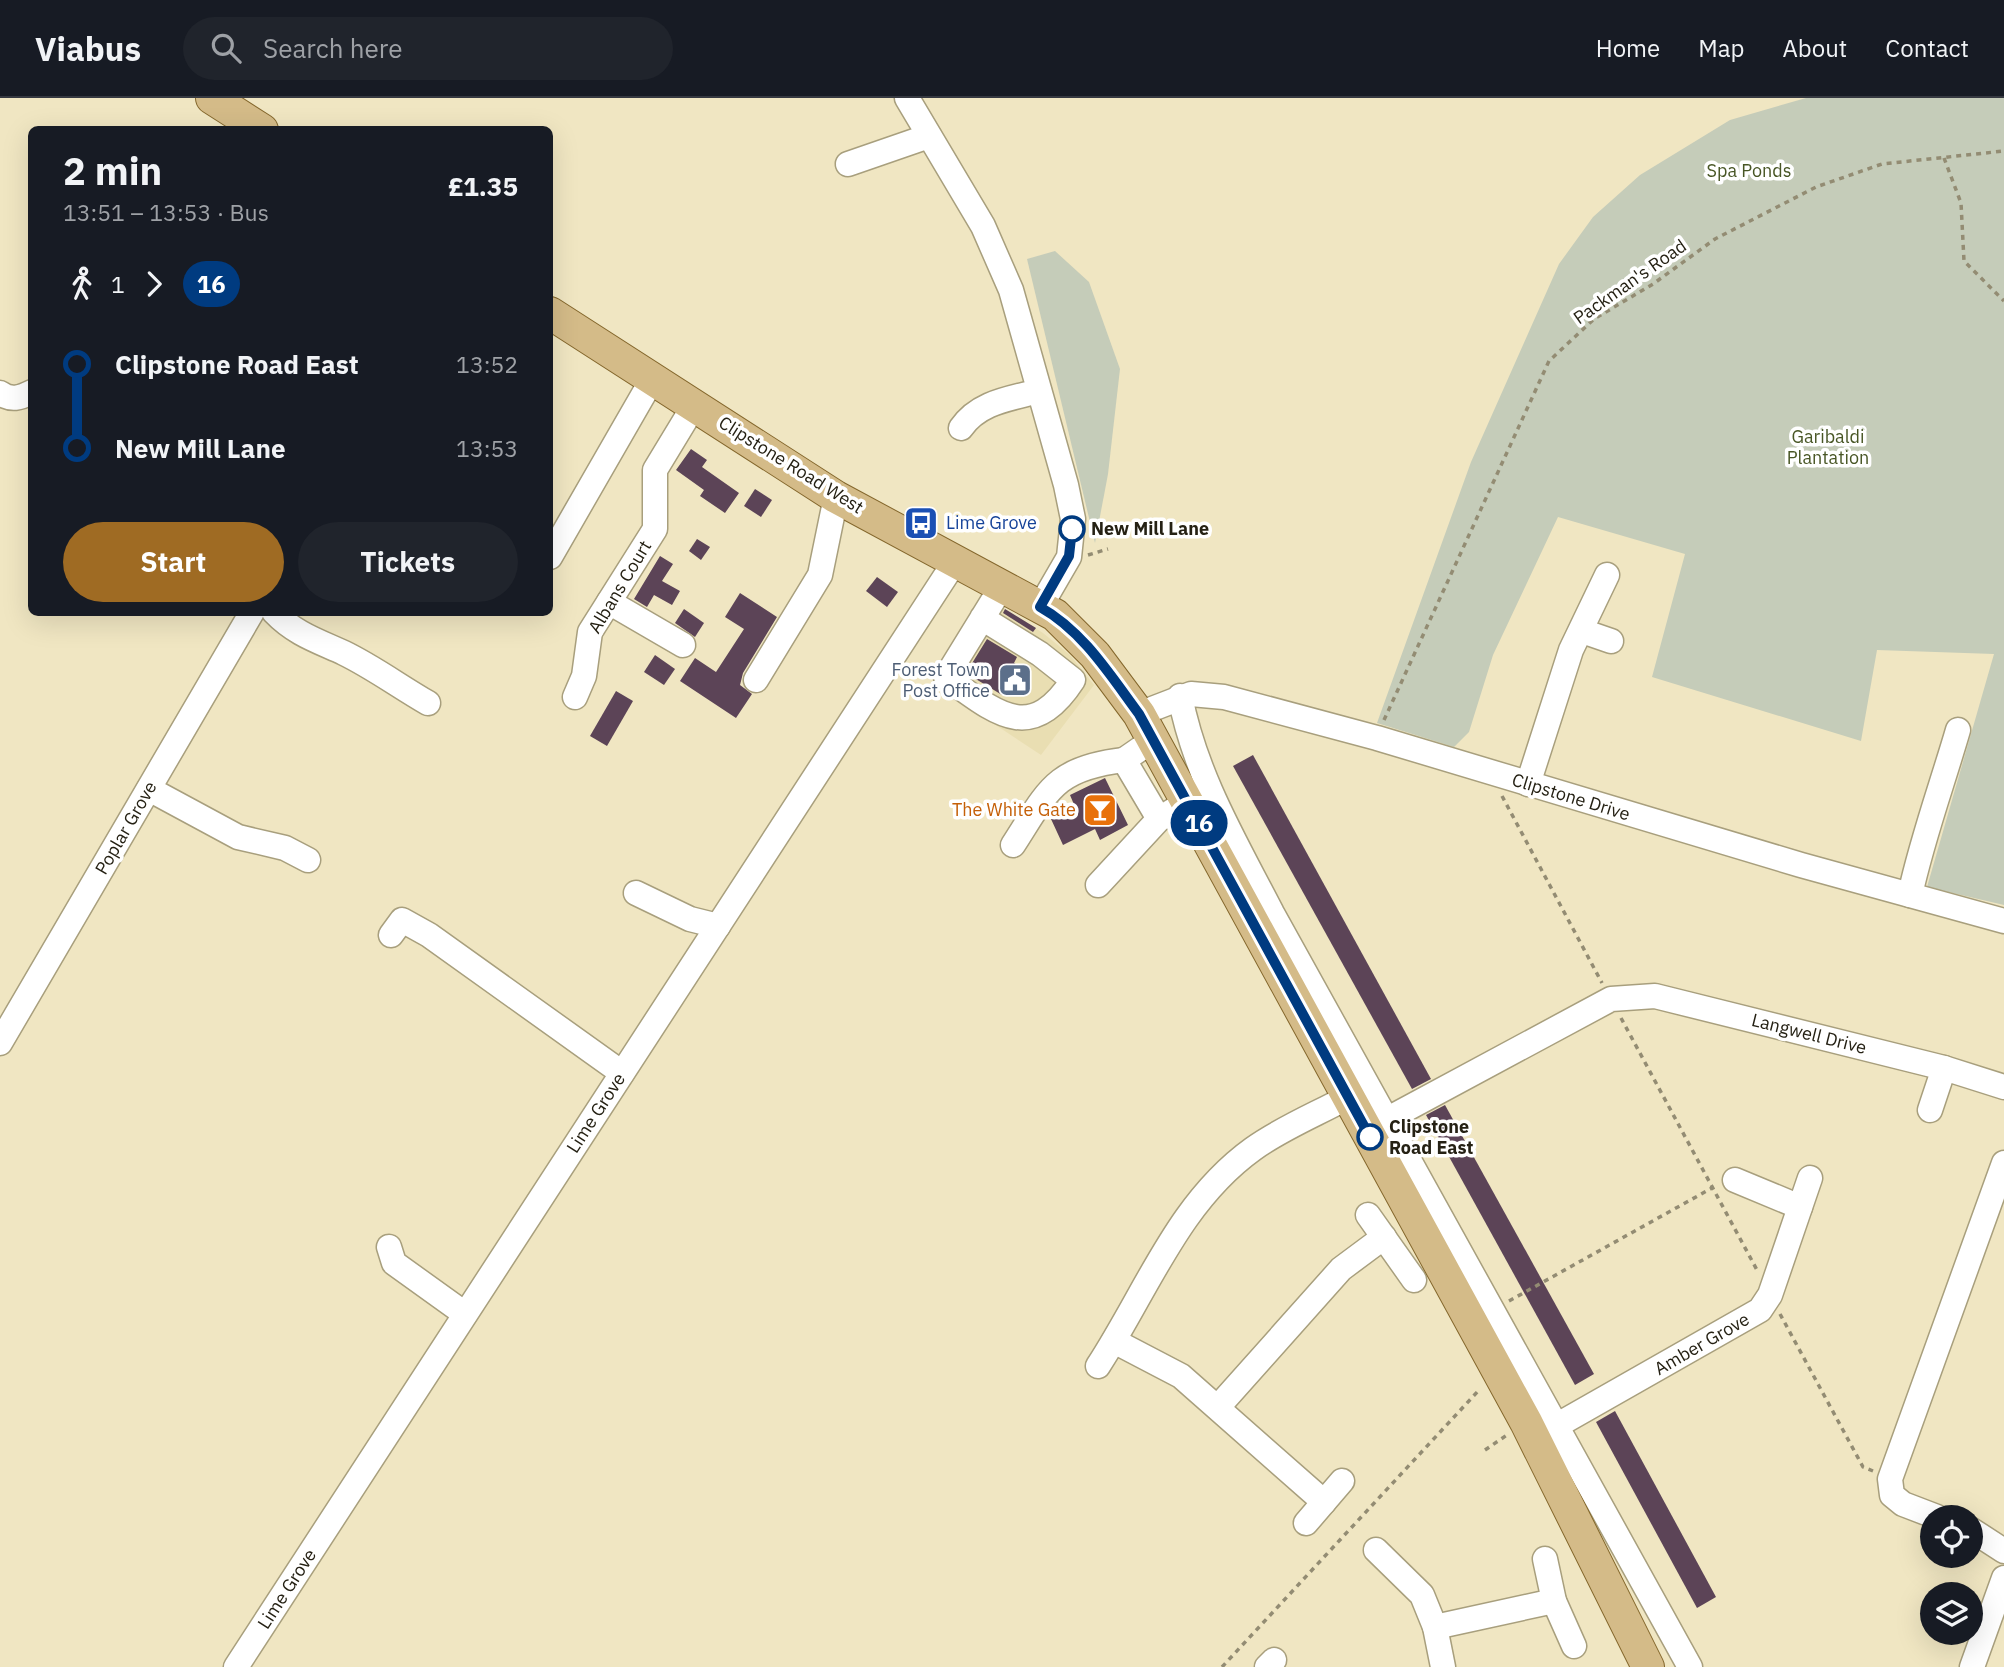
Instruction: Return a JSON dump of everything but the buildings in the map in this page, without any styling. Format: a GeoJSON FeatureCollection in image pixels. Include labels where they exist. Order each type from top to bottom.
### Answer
{"type":"FeatureCollection","features":[{"type":"Feature","properties":{"kind":"main road"},"geometry":{"type":"LineString","coordinates":[[212,98],[256,126]]}},
{"type":"Feature","properties":{"kind":"main road","name":"Clipstone Road West"},"geometry":{"type":"LineString","coordinates":[[553,315],[836,497],[1051,614]]}},
{"type":"Feature","properties":{"kind":"main road"},"geometry":{"type":"LineString","coordinates":[[1051,614],[1096,655],[1146,727],[1497,1371],[1593,1554],[1648,1667]]}},
{"type":"Feature","properties":{"kind":"main road"},"geometry":{"type":"LineString","coordinates":[[1593,1554],[1630,1667]]}},
{"type":"Feature","properties":{"kind":"street"},"geometry":{"type":"LineString","coordinates":[[908,98],[983,226],[1007,279],[1073,519],[1069,556],[1040,654]]}},
{"type":"Feature","properties":{"kind":"street"},"geometry":{"type":"LineString","coordinates":[[848,163],[929,136]]}},
{"type":"Feature","properties":{"kind":"street"},"geometry":{"type":"LineString","coordinates":[[553,552],[653,378]]}},
{"type":"Feature","properties":{"kind":"street"},"geometry":{"type":"LineString","coordinates":[[961,429],[971,414],[984,406],[1039,391]]}},
{"type":"Feature","properties":{"kind":"street"},"geometry":{"type":"LineString","coordinates":[[0,393],[7,398],[28,395]]}},
{"type":"Feature","properties":{"kind":"street","name":"Albans Court"},"geometry":{"type":"LineString","coordinates":[[575,696],[584,676],[590,632],[655,529],[655,470],[695,404]]}},
{"type":"Feature","properties":{"kind":"street"},"geometry":{"type":"LineString","coordinates":[[757,680],[820,575],[836,497]]}},
{"type":"Feature","properties":{"kind":"street","name":"Lime Grove"},"geometry":{"type":"LineString","coordinates":[[236,1667],[956,560]]}},
{"type":"Feature","properties":{"kind":"street"},"geometry":{"type":"LineString","coordinates":[[1528,784],[1571,650],[1607,575]]}},
{"type":"Feature","properties":{"kind":"street"},"geometry":{"type":"LineString","coordinates":[[982,618],[1040,654],[1073,680],[1052,708],[1041,716],[1019,718],[968,693],[946,677],[982,618],[1002,586]]}},
{"type":"Feature","properties":{"kind":"street"},"geometry":{"type":"LineString","coordinates":[[608,602],[683,645]]}},
{"type":"Feature","properties":{"kind":"street","name":"Poplar Grove"},"geometry":{"type":"LineString","coordinates":[[0,1043],[250,616]]}},
{"type":"Feature","properties":{"kind":"street"},"geometry":{"type":"LineString","coordinates":[[278,616],[294,630],[320,645],[342,652],[428,703]]}},
{"type":"Feature","properties":{"kind":"street"},"geometry":{"type":"LineString","coordinates":[[1582,631],[1611,641]]}},
{"type":"Feature","properties":{"kind":"street","name":"Clipstone Drive"},"geometry":{"type":"LineString","coordinates":[[1124,760],[1146,727],[1180,696],[1191,694],[1224,697],[1377,738],[1910,895],[2004,920]]}},
{"type":"Feature","properties":{"kind":"street"},"geometry":{"type":"LineString","coordinates":[[1180,696],[1193,753],[1207,786],[1386,1120],[1690,1667]]}},
{"type":"Feature","properties":{"kind":"street"},"geometry":{"type":"LineString","coordinates":[[1910,895],[1947,743]]}},
{"type":"Feature","properties":{"kind":"street"},"geometry":{"type":"LineString","coordinates":[[1013,845],[1044,797],[1061,779],[1080,767],[1124,760],[1159,819]]}},
{"type":"Feature","properties":{"kind":"street"},"geometry":{"type":"LineString","coordinates":[[149,789],[239,837],[285,848],[307,860]]}},
{"type":"Feature","properties":{"kind":"street"},"geometry":{"type":"LineString","coordinates":[[1098,885],[1159,819],[1187,802]]}},
{"type":"Feature","properties":{"kind":"street"},"geometry":{"type":"LineString","coordinates":[[636,892],[690,919],[718,926]]}},
{"type":"Feature","properties":{"kind":"street"},"geometry":{"type":"LineString","coordinates":[[391,935],[402,920],[429,935],[622,1073]]}},
{"type":"Feature","properties":{"kind":"street","name":"Langwell Drive"},"geometry":{"type":"LineString","coordinates":[[1611,999],[1655,996],[1944,1068],[2004,1087]]}},
{"type":"Feature","properties":{"kind":"street"},"geometry":{"type":"LineString","coordinates":[[1386,1120],[1611,999]]}},
{"type":"Feature","properties":{"kind":"street"},"geometry":{"type":"LineString","coordinates":[[1930,1110],[1944,1068]]}},
{"type":"Feature","properties":{"kind":"street"},"geometry":{"type":"LineString","coordinates":[[1098,1366],[1177,1228],[1227,1172],[1264,1142],[1348,1097]]}},
{"type":"Feature","properties":{"kind":"street"},"geometry":{"type":"LineString","coordinates":[[1920,1510],[1903,1504],[1892,1495],[1890,1479],[2004,1163]]}},
{"type":"Feature","properties":{"kind":"street","name":"Amber Grove"},"geometry":{"type":"LineString","coordinates":[[1556,1426],[1752,1317],[1770,1295],[1810,1178]]}},
{"type":"Feature","properties":{"kind":"street"},"geometry":{"type":"LineString","coordinates":[[1724,1184],[1800,1207]]}},
{"type":"Feature","properties":{"kind":"street"},"geometry":{"type":"LineString","coordinates":[[1368,1215],[1414,1280]]}},
{"type":"Feature","properties":{"kind":"street"},"geometry":{"type":"LineString","coordinates":[[1219,1407],[1346,1263],[1384,1237]]}},
{"type":"Feature","properties":{"kind":"street"},"geometry":{"type":"LineString","coordinates":[[389,1247],[394,1263],[465,1314]]}},
{"type":"Feature","properties":{"kind":"street"},"geometry":{"type":"LineString","coordinates":[[1114,1341],[1181,1376],[1324,1502]]}},
{"type":"Feature","properties":{"kind":"street"},"geometry":{"type":"LineString","coordinates":[[1306,1522],[1342,1481]]}},
{"type":"Feature","properties":{"kind":"street"},"geometry":{"type":"LineString","coordinates":[[1983,1537],[2004,1551]]}},
{"type":"Feature","properties":{"kind":"street"},"geometry":{"type":"LineString","coordinates":[[1376,1550],[1422,1595],[1435,1627],[1443,1667]]}},
{"type":"Feature","properties":{"kind":"street"},"geometry":{"type":"LineString","coordinates":[[1545,1559],[1554,1601],[1574,1646]]}},
{"type":"Feature","properties":{"kind":"street"},"geometry":{"type":"LineString","coordinates":[[1972,1667],[2004,1578]]}},
{"type":"Feature","properties":{"kind":"street"},"geometry":{"type":"LineString","coordinates":[[1435,1627],[1554,1601]]}},
{"type":"Feature","properties":{"kind":"path","name":"Packman's Road"},"geometry":{"type":"LineString","coordinates":[[1377,738],[1549,361],[1594,319],[1653,284],[1726,233],[1816,187],[1882,164],[2004,152]]}},
{"type":"Feature","properties":{"kind":"path"},"geometry":{"type":"LineString","coordinates":[[1944,158],[1961,203],[1964,261],[2004,301]]}},
{"type":"Feature","properties":{"kind":"path"},"geometry":{"type":"LineString","coordinates":[[1489,772],[1611,999],[1724,1184],[1770,1295],[1863,1467],[1890,1479]]}},
{"type":"Feature","properties":{"kind":"path"},"geometry":{"type":"LineString","coordinates":[[1492,1311],[1724,1184]]}},
{"type":"Feature","properties":{"kind":"path"},"geometry":{"type":"LineString","coordinates":[[1222,1667],[1497,1371]]}},
{"type":"Feature","properties":{"kind":"shaded area"},"geometry":{"type":"Polygon","coordinates":[[[983,596],[1043,633],[1070,655],[1094,685],[1041,755],[932,683],[983,596]]]}},
{"type":"Feature","properties":{"kind":"green space","name":"Garibaldi Plantation"},"geometry":{"type":"Polygon","coordinates":[[[1806,98],[2004,98],[2004,905],[1927,887],[1994,654],[1877,650],[1861,741],[1652,677],[1685,554],[1558,517],[1493,655],[1469,732],[1454,747],[1377,723],[1471,462],[1559,264],[1593,217],[1640,175],[1730,120],[1806,98]]]}},
{"type":"Feature","properties":{"kind":"green space"},"geometry":{"type":"Polygon","coordinates":[[[1055,251],[1089,282],[1120,369],[1108,474],[1095,543],[1027,259],[1055,251]]]}},
{"type":"Feature","properties":{"kind":"bus line","name":"16"},"geometry":{"type":"LineString","coordinates":[[1072,529],[1069,556],[1040,607],[1055,615],[1096,655],[1139,714],[1370,1137]]}},
{"type":"Feature","properties":{"kind":"place","name":"Lime Grove"},"geometry":{"type":"Point","coordinates":[921,523]}},
{"type":"Feature","properties":{"kind":"place","name":"New Mill Lane"},"geometry":{"type":"Point","coordinates":[1072,529]}},
{"type":"Feature","properties":{"kind":"place","name":"Forest Town Post Office"},"geometry":{"type":"Point","coordinates":[1015,680]}},
{"type":"Feature","properties":{"kind":"place","name":"The White Gate"},"geometry":{"type":"Point","coordinates":[1100,810]}},
{"type":"Feature","properties":{"kind":"place","name":"Clipstone Road East"},"geometry":{"type":"Point","coordinates":[1370,1137]}},
{"type":"Feature","properties":{"kind":"park label","name":"Spa Ponds"},"geometry":{"type":"Point","coordinates":[1749,171]}}]}
